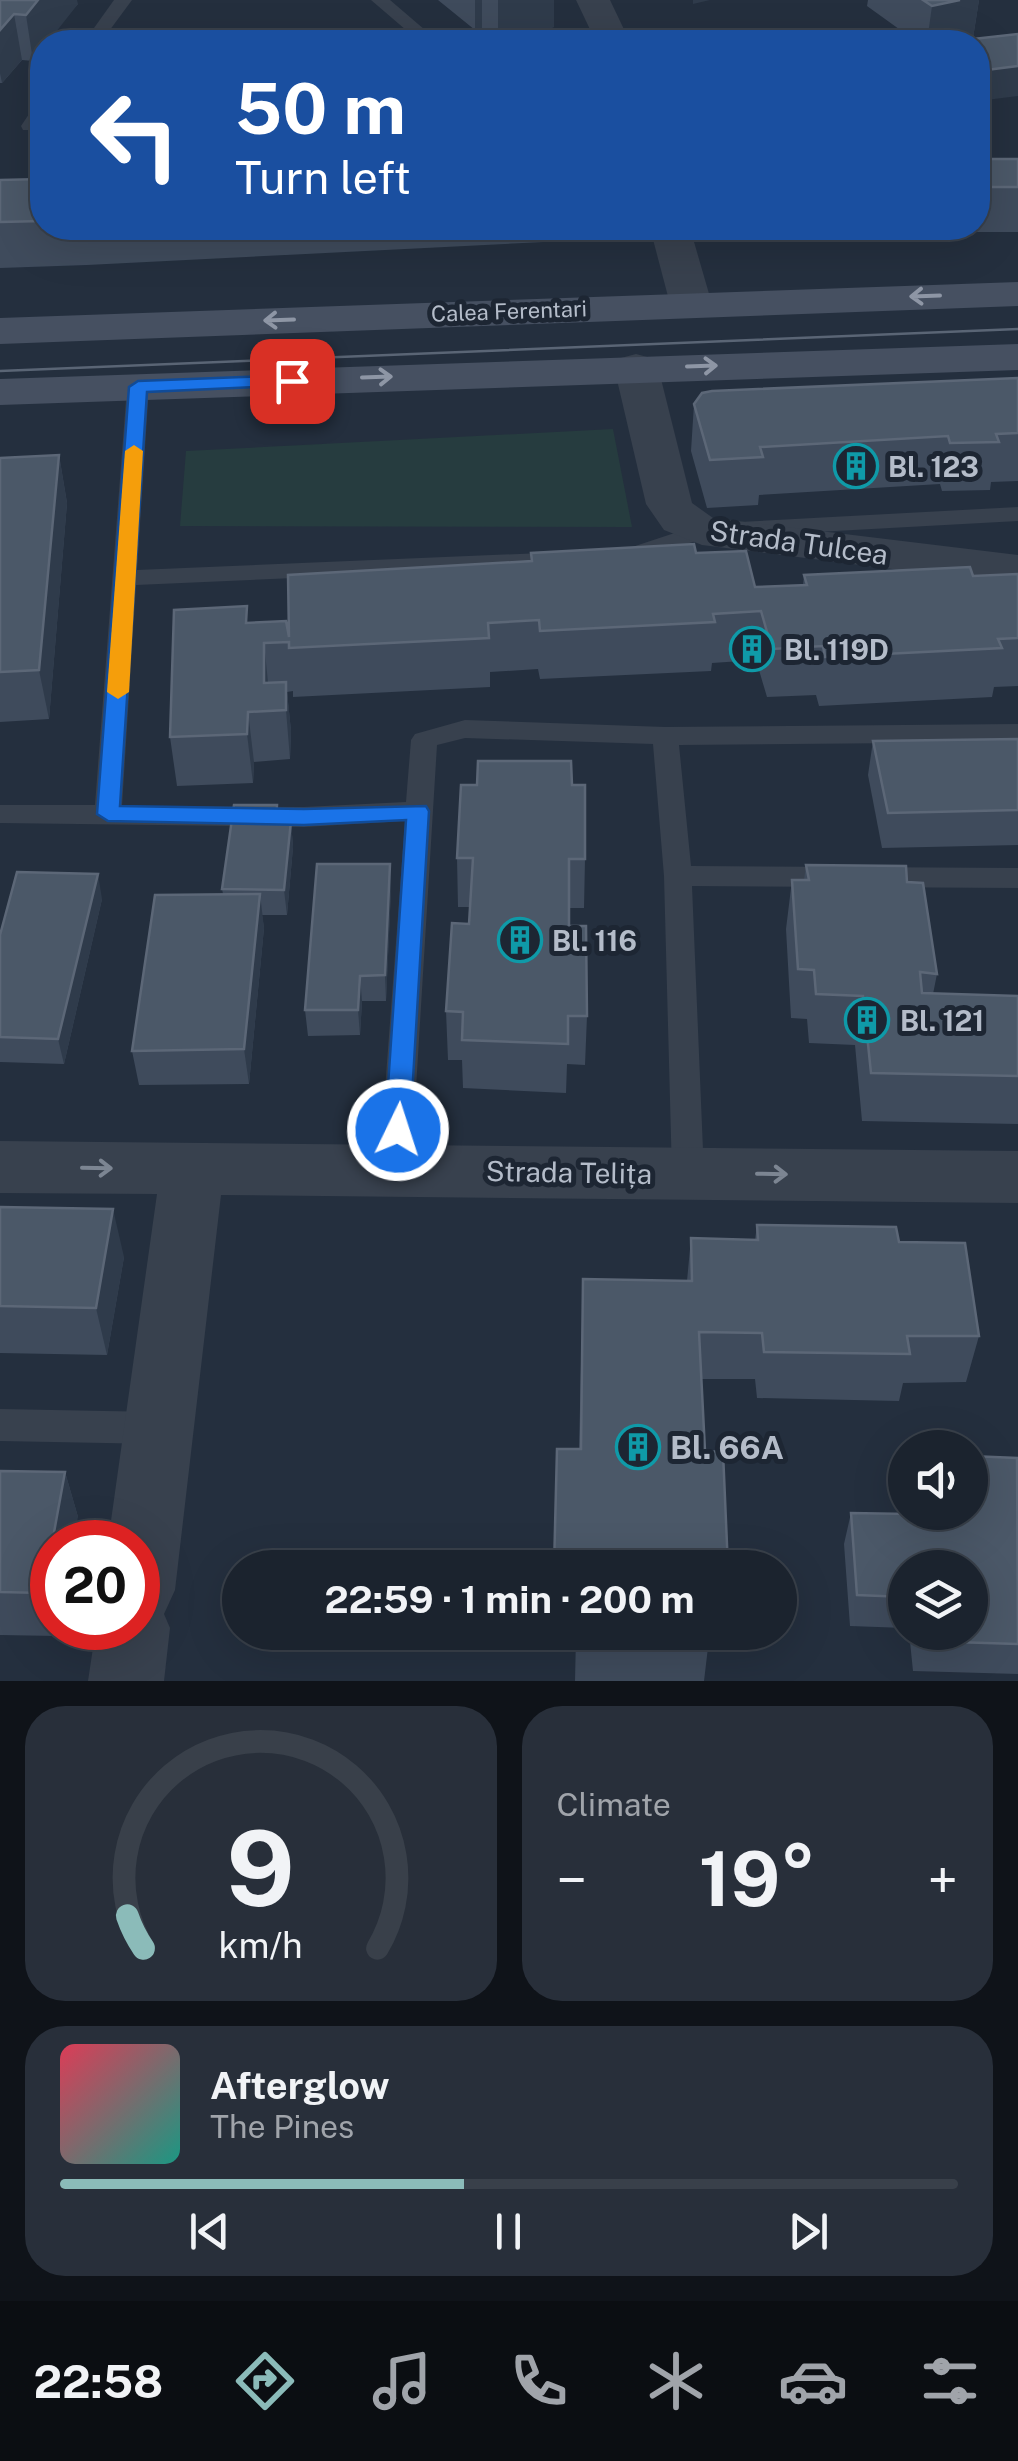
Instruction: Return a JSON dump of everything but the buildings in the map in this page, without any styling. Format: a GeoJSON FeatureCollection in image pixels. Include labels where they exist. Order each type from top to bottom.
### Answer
{"type":"FeatureCollection","features":[{"type":"Feature","properties":{"kind":"main road","name":"Calea Ferentari"},"geometry":{"type":"LineString","coordinates":[[0,331],[1018,294]]}},
{"type":"Feature","properties":{"kind":"main road"},"geometry":{"type":"LineString","coordinates":[[0,392],[1018,357]]}},
{"type":"Feature","properties":{"kind":"street"},"geometry":{"type":"LineString","coordinates":[[593,0],[608,30]]}},
{"type":"Feature","properties":{"kind":"street"},"geometry":{"type":"LineString","coordinates":[[673,240],[691,304]]}},
{"type":"Feature","properties":{"kind":"street","name":"Strada Tulcea"},"geometry":{"type":"LineString","coordinates":[[636,368],[669,504],[681,520],[702,531],[1018,570]]}},
{"type":"Feature","properties":{"kind":"street","name":"Strada Telița"},"geometry":{"type":"LineString","coordinates":[[0,1167],[1018,1177]]}},
{"type":"Feature","properties":{"kind":"street"},"geometry":{"type":"LineString","coordinates":[[147,1520],[192,1169]]}},
{"type":"Feature","properties":{"kind":"street"},"geometry":{"type":"LineString","coordinates":[[126,1681],[130,1650]]}},
{"type":"Feature","properties":{"kind":"lane"},"geometry":{"type":"LineString","coordinates":[[101,30],[124,0]]}},
{"type":"Feature","properties":{"kind":"lane"},"geometry":{"type":"LineString","coordinates":[[380,0],[416,30]]}},
{"type":"Feature","properties":{"kind":"lane"},"geometry":{"type":"LineString","coordinates":[[108,814],[138,387]]}},
{"type":"Feature","properties":{"kind":"lane"},"geometry":{"type":"LineString","coordinates":[[127,578],[635,556],[702,531],[1018,514]]}},
{"type":"Feature","properties":{"kind":"lane"},"geometry":{"type":"LineString","coordinates":[[395,1170],[424,740],[465,729],[665,736],[1018,733]]}},
{"type":"Feature","properties":{"kind":"lane"},"geometry":{"type":"LineString","coordinates":[[665,736],[678,876],[688,1174]]}},
{"type":"Feature","properties":{"kind":"lane"},"geometry":{"type":"LineString","coordinates":[[0,814],[304,817],[418,811]]}},
{"type":"Feature","properties":{"kind":"lane"},"geometry":{"type":"LineString","coordinates":[[678,876],[1018,878]]}},
{"type":"Feature","properties":{"kind":"lane"},"geometry":{"type":"LineString","coordinates":[[0,1425],[158,1428]]}},
{"type":"Feature","properties":{"kind":"green space"},"geometry":{"type":"Polygon","coordinates":[[[613,429],[632,527],[180,526],[186,451],[613,429]]]}},
{"type":"Feature","properties":{"kind":"tram line"},"geometry":{"type":"LineString","coordinates":[[0,371],[1018,329]]}},
{"type":"Feature","properties":{"kind":"slow traffic"},"geometry":{"type":"LineString","coordinates":[[118,692],[134,451]]}},
{"type":"Feature","properties":{"kind":"place","name":"Bl. 123"},"geometry":{"type":"Point","coordinates":[856,466]}},
{"type":"Feature","properties":{"kind":"place","name":"Bl. 119D"},"geometry":{"type":"Point","coordinates":[752,649]}},
{"type":"Feature","properties":{"kind":"place","name":"Bl. 116"},"geometry":{"type":"Point","coordinates":[520,940]}},
{"type":"Feature","properties":{"kind":"place","name":"Bl. 121"},"geometry":{"type":"Point","coordinates":[867,1020]}},
{"type":"Feature","properties":{"kind":"place","name":"Bl. 66A"},"geometry":{"type":"Point","coordinates":[638,1447]}},
{"type":"Feature","properties":{"kind":"route"},"geometry":{"type":"LineString","coordinates":[[292,381],[138,387],[108,814],[304,817],[418,811],[398,1130]]}}]}
